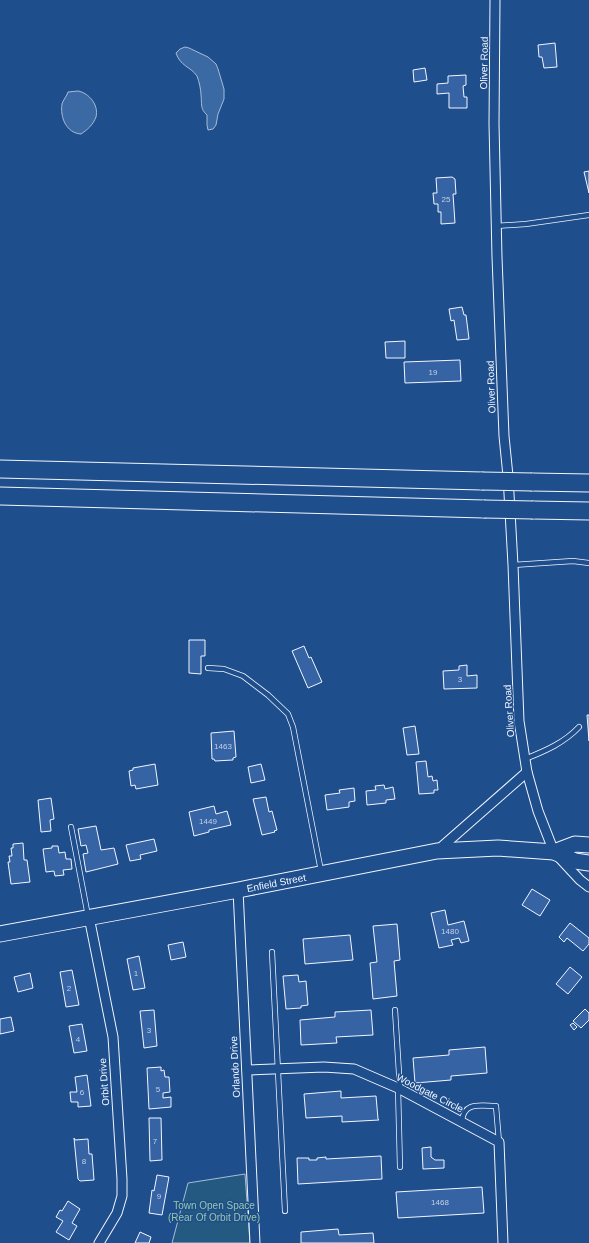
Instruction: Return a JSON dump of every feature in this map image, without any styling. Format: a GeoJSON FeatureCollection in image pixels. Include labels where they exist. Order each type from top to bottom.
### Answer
{"type":"FeatureCollection","features":[{"type":"Feature","properties":{"kind":"highway"},"geometry":{"type":"LineString","coordinates":[[0,469],[589,484]]}},
{"type":"Feature","properties":{"kind":"highway"},"geometry":{"type":"LineString","coordinates":[[0,496],[589,511]]}},
{"type":"Feature","properties":{"kind":"main road"},"geometry":{"type":"LineString","coordinates":[[554,852],[575,844],[589,845]]}},
{"type":"Feature","properties":{"kind":"main road","name":"Enfield Street"},"geometry":{"type":"LineString","coordinates":[[0,934],[238,890],[437,850],[498,848],[554,852]]}},
{"type":"Feature","properties":{"kind":"main road"},"geometry":{"type":"LineString","coordinates":[[554,852],[575,861],[589,862]]}},
{"type":"Feature","properties":{"kind":"street","name":"Oliver Road"},"geometry":{"type":"LineString","coordinates":[[495,0],[494,124],[496,226],[504,436],[508,476],[513,565],[519,721],[527,772],[538,811],[554,852]]}},
{"type":"Feature","properties":{"kind":"street"},"geometry":{"type":"LineString","coordinates":[[437,850],[527,772]]}},
{"type":"Feature","properties":{"kind":"street"},"geometry":{"type":"LineString","coordinates":[[554,852],[580,880],[589,887]]}},
{"type":"Feature","properties":{"kind":"street","name":"Orlando Drive"},"geometry":{"type":"LineString","coordinates":[[238,890],[255,1243]]}},
{"type":"Feature","properties":{"kind":"street","name":"Orbit Drive"},"geometry":{"type":"LineString","coordinates":[[89,917],[113,1037],[122,1190],[122,1196],[117,1213],[100,1243]]}},
{"type":"Feature","properties":{"kind":"street","name":"Woodgate Circle"},"geometry":{"type":"LineString","coordinates":[[247,1070],[324,1067],[354,1069],[399,1088],[499,1142]]}},
{"type":"Feature","properties":{"kind":"street"},"geometry":{"type":"LineString","coordinates":[[499,1142],[503,1243]]}},
{"type":"Feature","properties":{"kind":"lane"},"geometry":{"type":"LineString","coordinates":[[496,226],[526,224],[589,215]]}},
{"type":"Feature","properties":{"kind":"lane"},"geometry":{"type":"LineString","coordinates":[[513,565],[573,561],[589,563]]}},
{"type":"Feature","properties":{"kind":"lane"},"geometry":{"type":"LineString","coordinates":[[208,668],[224,669],[243,676],[268,695],[288,714],[293,727],[321,873]]}},
{"type":"Feature","properties":{"kind":"lane"},"geometry":{"type":"LineString","coordinates":[[525,759],[561,743],[571,736],[579,727]]}},
{"type":"Feature","properties":{"kind":"lane"},"geometry":{"type":"LineString","coordinates":[[71,827],[89,917]]}},
{"type":"Feature","properties":{"kind":"lane"},"geometry":{"type":"LineString","coordinates":[[272,952],[285,1211]]}},
{"type":"Feature","properties":{"kind":"lane"},"geometry":{"type":"LineString","coordinates":[[395,1010],[399,1088],[400,1167]]}},
{"type":"Feature","properties":{"kind":"lane"},"geometry":{"type":"LineString","coordinates":[[462,1122],[462,1116],[465,1110],[470,1106],[496,1106],[499,1142]]}},
{"type":"Feature","properties":{"kind":"green space","name":"Town Open Space (Rear Of Orbit Drive)"},"geometry":{"type":"Polygon","coordinates":[[[245,1174],[250,1243],[172,1243],[188,1183],[245,1174]]]}},
{"type":"Feature","properties":{"kind":"shaded area"},"geometry":{"type":"Polygon","coordinates":[[[185,47],[208,57],[216,64],[218,69],[224,89],[224,99],[218,114],[216,125],[213,129],[208,130],[207,115],[202,108],[197,76],[180,61],[176,53],[185,47]]]}},
{"type":"Feature","properties":{"kind":"shaded area"},"geometry":{"type":"Polygon","coordinates":[[[78,91],[86,94],[92,100],[95,104],[97,113],[88,129],[81,134],[71,131],[65,124],[62,114],[63,102],[68,92],[78,91]]]}},
{"type":"Feature","properties":{"kind":"building"},"geometry":{"type":"Polygon","coordinates":[[[555,43],[557,67],[544,68],[542,57],[539,57],[538,45],[555,43]]]}},
{"type":"Feature","properties":{"kind":"building"},"geometry":{"type":"Polygon","coordinates":[[[425,68],[427,80],[414,82],[413,70],[425,68]]]}},
{"type":"Feature","properties":{"kind":"building"},"geometry":{"type":"Polygon","coordinates":[[[466,75],[466,85],[463,86],[464,97],[467,97],[467,108],[449,108],[449,93],[437,94],[437,84],[448,83],[448,76],[466,75]]]}},
{"type":"Feature","properties":{"kind":"building"},"geometry":{"type":"Polygon","coordinates":[[[589,171],[589,193],[584,172],[589,171]]]}},
{"type":"Feature","properties":{"kind":"building"},"geometry":{"type":"Polygon","coordinates":[[[452,177],[455,179],[456,194],[453,194],[455,223],[441,224],[441,212],[438,212],[438,204],[434,204],[433,193],[437,193],[436,178],[452,177]]]}},
{"type":"Feature","properties":{"kind":"building"},"geometry":{"type":"Polygon","coordinates":[[[462,307],[464,315],[466,315],[469,339],[457,340],[454,320],[451,321],[449,309],[462,307]]]}},
{"type":"Feature","properties":{"kind":"building"},"geometry":{"type":"Polygon","coordinates":[[[405,341],[405,358],[386,358],[385,342],[405,341]]]}},
{"type":"Feature","properties":{"kind":"building"},"geometry":{"type":"Polygon","coordinates":[[[460,360],[461,381],[405,383],[404,362],[460,360]]]}},
{"type":"Feature","properties":{"kind":"building"},"geometry":{"type":"Polygon","coordinates":[[[189,640],[205,640],[205,656],[201,656],[201,674],[189,673],[189,640]]]}},
{"type":"Feature","properties":{"kind":"building"},"geometry":{"type":"Polygon","coordinates":[[[304,646],[309,658],[311,657],[322,682],[308,688],[292,651],[304,646]]]}},
{"type":"Feature","properties":{"kind":"building"},"geometry":{"type":"Polygon","coordinates":[[[467,665],[467,676],[477,675],[477,688],[444,689],[443,671],[459,670],[459,666],[467,665]]]}},
{"type":"Feature","properties":{"kind":"building"},"geometry":{"type":"Polygon","coordinates":[[[587,715],[589,715],[589,741],[587,715]]]}},
{"type":"Feature","properties":{"kind":"building"},"geometry":{"type":"Polygon","coordinates":[[[415,726],[419,754],[407,755],[403,728],[415,726]]]}},
{"type":"Feature","properties":{"kind":"building"},"geometry":{"type":"Polygon","coordinates":[[[234,731],[236,757],[233,758],[233,760],[215,761],[212,759],[211,733],[234,731]]]}},
{"type":"Feature","properties":{"kind":"building"},"geometry":{"type":"Polygon","coordinates":[[[426,761],[428,777],[432,776],[433,781],[437,780],[438,790],[434,790],[434,793],[419,794],[416,762],[426,761]]]}},
{"type":"Feature","properties":{"kind":"building"},"geometry":{"type":"Polygon","coordinates":[[[155,764],[158,785],[136,789],[135,785],[131,786],[129,771],[133,770],[133,768],[155,764]]]}},
{"type":"Feature","properties":{"kind":"building"},"geometry":{"type":"Polygon","coordinates":[[[261,764],[265,780],[251,783],[248,767],[261,764]]]}},
{"type":"Feature","properties":{"kind":"building"},"geometry":{"type":"Polygon","coordinates":[[[384,785],[385,789],[393,787],[395,799],[386,800],[386,803],[367,805],[366,791],[376,790],[375,786],[384,785]]]}},
{"type":"Feature","properties":{"kind":"building"},"geometry":{"type":"Polygon","coordinates":[[[354,788],[355,801],[349,802],[349,807],[327,810],[325,795],[340,793],[339,790],[354,788]]]}},
{"type":"Feature","properties":{"kind":"building"},"geometry":{"type":"Polygon","coordinates":[[[266,797],[269,812],[272,811],[277,830],[274,831],[275,832],[262,835],[253,799],[266,797]]]}},
{"type":"Feature","properties":{"kind":"building"},"geometry":{"type":"Polygon","coordinates":[[[51,798],[54,819],[50,820],[51,831],[41,832],[38,800],[51,798]]]}},
{"type":"Feature","properties":{"kind":"building"},"geometry":{"type":"Polygon","coordinates":[[[214,806],[216,814],[227,811],[231,825],[209,830],[209,832],[194,836],[189,812],[214,806]]]}},
{"type":"Feature","properties":{"kind":"building"},"geometry":{"type":"Polygon","coordinates":[[[96,826],[101,850],[114,848],[118,864],[86,872],[83,854],[88,853],[86,845],[81,846],[78,829],[96,826]]]}},
{"type":"Feature","properties":{"kind":"building"},"geometry":{"type":"Polygon","coordinates":[[[154,839],[157,851],[140,855],[141,859],[130,861],[126,845],[154,839]]]}},
{"type":"Feature","properties":{"kind":"building"},"geometry":{"type":"Polygon","coordinates":[[[23,843],[24,860],[27,860],[30,882],[11,884],[8,862],[10,862],[9,856],[12,856],[11,848],[13,848],[13,844],[23,843]]]}},
{"type":"Feature","properties":{"kind":"building"},"geometry":{"type":"Polygon","coordinates":[[[52,846],[58,846],[59,853],[65,852],[66,859],[71,859],[72,869],[63,870],[64,875],[55,876],[54,871],[46,872],[43,849],[52,848],[52,846]]]}},
{"type":"Feature","properties":{"kind":"building"},"geometry":{"type":"Polygon","coordinates":[[[532,889],[550,900],[540,916],[522,905],[532,889]]]}},
{"type":"Feature","properties":{"kind":"building"},"geometry":{"type":"Polygon","coordinates":[[[445,910],[448,925],[464,921],[469,941],[461,943],[459,938],[451,940],[453,945],[439,948],[431,913],[445,910]]]}},
{"type":"Feature","properties":{"kind":"building"},"geometry":{"type":"Polygon","coordinates":[[[570,923],[589,938],[589,944],[583,951],[567,938],[564,942],[559,937],[570,923]]]}},
{"type":"Feature","properties":{"kind":"building"},"geometry":{"type":"Polygon","coordinates":[[[397,924],[400,960],[394,961],[397,996],[373,999],[370,963],[377,962],[373,926],[397,924]]]}},
{"type":"Feature","properties":{"kind":"building"},"geometry":{"type":"Polygon","coordinates":[[[350,935],[353,960],[305,964],[303,939],[350,935]]]}},
{"type":"Feature","properties":{"kind":"building"},"geometry":{"type":"Polygon","coordinates":[[[183,942],[186,957],[171,960],[168,945],[183,942]]]}},
{"type":"Feature","properties":{"kind":"building"},"geometry":{"type":"Polygon","coordinates":[[[139,956],[145,988],[133,990],[127,959],[139,956]]]}},
{"type":"Feature","properties":{"kind":"building"},"geometry":{"type":"Polygon","coordinates":[[[570,967],[582,977],[568,994],[556,984],[570,967]]]}},
{"type":"Feature","properties":{"kind":"building"},"geometry":{"type":"Polygon","coordinates":[[[72,970],[79,1005],[66,1007],[60,972],[72,970]]]}},
{"type":"Feature","properties":{"kind":"building"},"geometry":{"type":"Polygon","coordinates":[[[30,973],[33,988],[18,992],[14,977],[30,973]]]}},
{"type":"Feature","properties":{"kind":"building"},"geometry":{"type":"Polygon","coordinates":[[[298,975],[299,982],[306,981],[308,1005],[301,1006],[301,1008],[286,1009],[283,976],[298,975]]]}},
{"type":"Feature","properties":{"kind":"building"},"geometry":{"type":"Polygon","coordinates":[[[585,1009],[589,1013],[589,1020],[581,1028],[573,1021],[585,1009]]]}},
{"type":"Feature","properties":{"kind":"building"},"geometry":{"type":"Polygon","coordinates":[[[154,1010],[157,1046],[144,1048],[140,1011],[154,1010]]]}},
{"type":"Feature","properties":{"kind":"building"},"geometry":{"type":"Polygon","coordinates":[[[371,1010],[373,1035],[336,1037],[337,1043],[301,1045],[300,1020],[335,1017],[335,1012],[371,1010]]]}},
{"type":"Feature","properties":{"kind":"building"},"geometry":{"type":"Polygon","coordinates":[[[11,1017],[14,1031],[0,1034],[0,1019],[11,1017]]]}},
{"type":"Feature","properties":{"kind":"building"},"geometry":{"type":"Polygon","coordinates":[[[573,1023],[577,1027],[574,1030],[570,1025],[573,1023]]]}},
{"type":"Feature","properties":{"kind":"building"},"geometry":{"type":"Polygon","coordinates":[[[82,1024],[87,1051],[74,1053],[69,1026],[82,1024]]]}},
{"type":"Feature","properties":{"kind":"building"},"geometry":{"type":"Polygon","coordinates":[[[485,1047],[487,1073],[451,1076],[451,1080],[415,1083],[413,1058],[449,1055],[449,1050],[485,1047]]]}},
{"type":"Feature","properties":{"kind":"building"},"geometry":{"type":"Polygon","coordinates":[[[161,1067],[161,1071],[164,1070],[165,1077],[169,1077],[170,1092],[163,1093],[163,1098],[171,1097],[171,1107],[149,1109],[147,1068],[161,1067]]]}},
{"type":"Feature","properties":{"kind":"building"},"geometry":{"type":"Polygon","coordinates":[[[87,1075],[91,1106],[78,1107],[78,1102],[71,1102],[70,1092],[77,1092],[75,1077],[87,1075]]]}},
{"type":"Feature","properties":{"kind":"building"},"geometry":{"type":"Polygon","coordinates":[[[341,1091],[341,1098],[376,1096],[379,1120],[342,1122],[342,1116],[306,1118],[304,1094],[341,1091]]]}},
{"type":"Feature","properties":{"kind":"building"},"geometry":{"type":"Polygon","coordinates":[[[149,1118],[161,1118],[162,1160],[150,1161],[149,1118]]]}},
{"type":"Feature","properties":{"kind":"building"},"geometry":{"type":"Polygon","coordinates":[[[74,1138],[75,1140],[88,1139],[89,1154],[92,1154],[94,1180],[80,1181],[78,1179],[74,1138]]]}},
{"type":"Feature","properties":{"kind":"building"},"geometry":{"type":"Polygon","coordinates":[[[431,1147],[431,1157],[435,1160],[444,1160],[444,1168],[423,1169],[422,1148],[431,1147]]]}},
{"type":"Feature","properties":{"kind":"building"},"geometry":{"type":"Polygon","coordinates":[[[381,1156],[382,1179],[298,1184],[297,1158],[317,1160],[317,1158],[326,1157],[326,1159],[381,1156]]]}},
{"type":"Feature","properties":{"kind":"building"},"geometry":{"type":"Polygon","coordinates":[[[157,1175],[169,1177],[162,1215],[149,1213],[152,1190],[154,1191],[157,1175]]]}},
{"type":"Feature","properties":{"kind":"building"},"geometry":{"type":"Polygon","coordinates":[[[482,1187],[484,1213],[398,1218],[396,1192],[482,1187]]]}},
{"type":"Feature","properties":{"kind":"building"},"geometry":{"type":"Polygon","coordinates":[[[68,1201],[80,1209],[72,1223],[77,1226],[69,1240],[56,1232],[63,1221],[56,1217],[68,1201]]]}},
{"type":"Feature","properties":{"kind":"building"},"geometry":{"type":"Polygon","coordinates":[[[338,1229],[339,1235],[373,1233],[374,1243],[301,1243],[301,1232],[338,1229]]]}},
{"type":"Feature","properties":{"kind":"building"},"geometry":{"type":"Polygon","coordinates":[[[140,1232],[151,1237],[149,1243],[135,1243],[140,1232]]]}}]}
